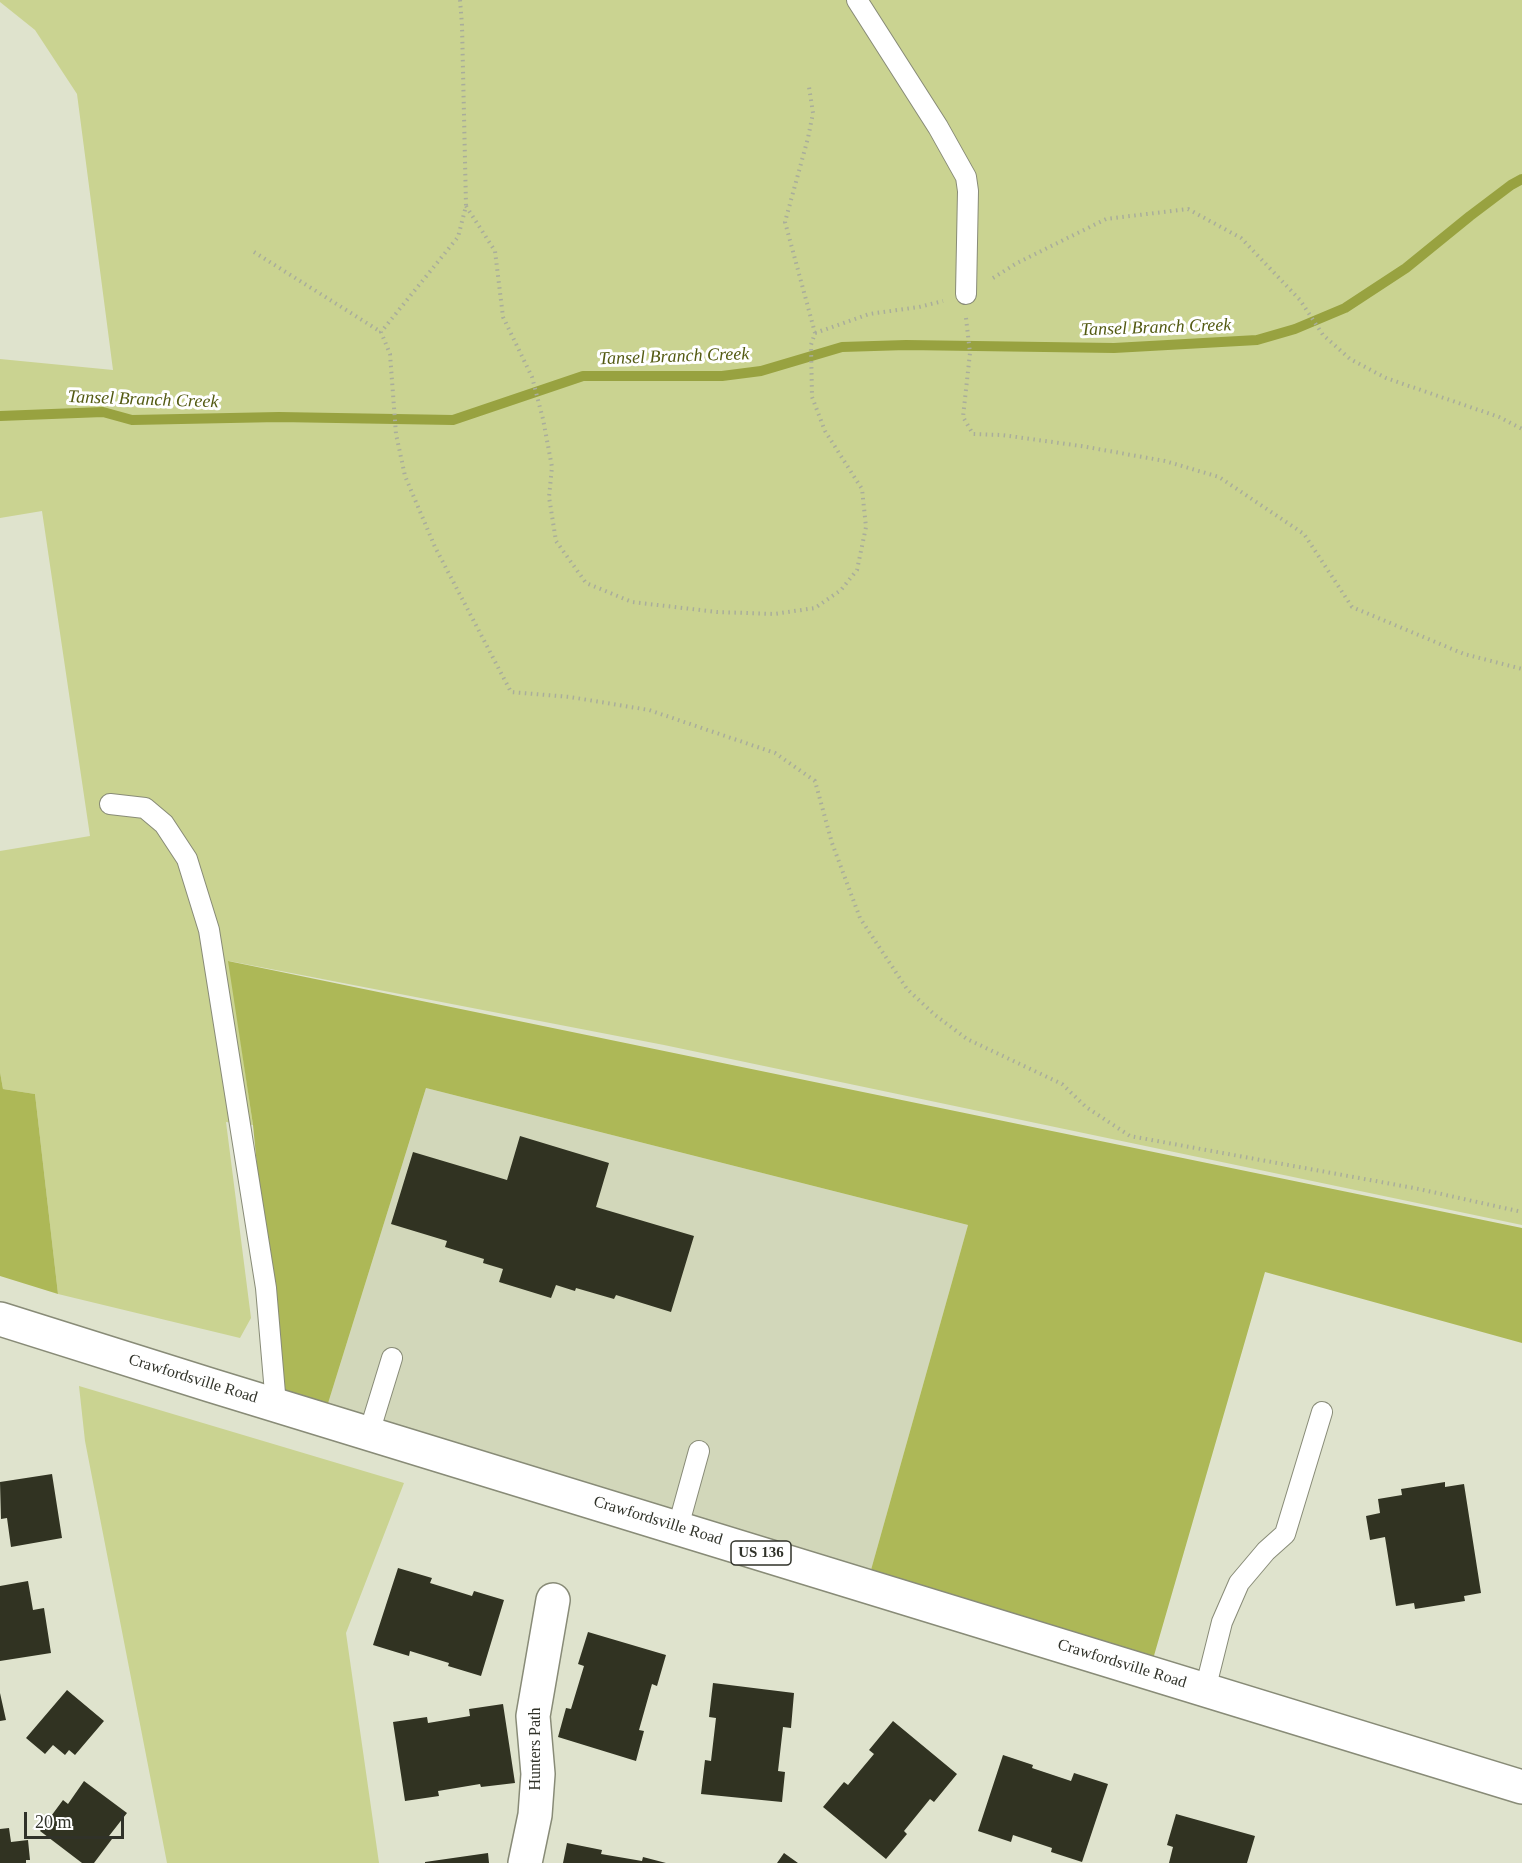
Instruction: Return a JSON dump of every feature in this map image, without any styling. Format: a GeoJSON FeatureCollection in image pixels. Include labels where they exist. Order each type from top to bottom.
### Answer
{"type":"FeatureCollection","features":[{"type":"Feature","properties":{"kind":"main road","name":"Crawfordsville Road"},"geometry":{"type":"LineString","coordinates":[[0,1319],[1522,1787]]}},
{"type":"Feature","properties":{"kind":"main road","name":"Hunters Path"},"geometry":{"type":"LineString","coordinates":[[525,1863],[536,1815],[538,1774],[533,1716],[553,1600]]}},
{"type":"Feature","properties":{"kind":"lane"},"geometry":{"type":"LineString","coordinates":[[857,0],[938,127],[966,177],[968,191],[966,294]]}},
{"type":"Feature","properties":{"kind":"lane"},"geometry":{"type":"LineString","coordinates":[[110,804],[145,808],[164,824],[188,859],[209,930],[266,1288],[276,1405]]}},
{"type":"Feature","properties":{"kind":"lane"},"geometry":{"type":"LineString","coordinates":[[369,1433],[392,1358]]}},
{"type":"Feature","properties":{"kind":"lane"},"geometry":{"type":"LineString","coordinates":[[1204,1690],[1222,1622],[1239,1583],[1266,1551],[1285,1534],[1322,1412]]}},
{"type":"Feature","properties":{"kind":"lane"},"geometry":{"type":"LineString","coordinates":[[678,1527],[699,1451]]}},
{"type":"Feature","properties":{"kind":"path"},"geometry":{"type":"LineString","coordinates":[[381,332],[458,237],[466,206],[462,25],[459,0]]}},
{"type":"Feature","properties":{"kind":"path"},"geometry":{"type":"LineString","coordinates":[[466,206],[495,250],[503,318],[532,378],[543,418],[552,467],[549,497],[556,542],[586,583],[632,602],[717,612],[774,614],[814,608],[842,590],[857,570],[866,527],[862,489],[825,431],[812,396],[812,345],[815,333],[784,222],[812,121],[809,87]]}},
{"type":"Feature","properties":{"kind":"path"},"geometry":{"type":"LineString","coordinates":[[815,333],[869,314],[919,307],[966,294],[1017,263],[1106,219],[1188,209],[1241,238],[1300,300],[1323,335],[1350,359],[1386,378],[1499,417],[1522,429]]}},
{"type":"Feature","properties":{"kind":"path"},"geometry":{"type":"LineString","coordinates":[[254,252],[381,332],[390,354],[396,434],[405,476],[435,547],[511,692],[570,697],[649,710],[775,753],[815,781],[832,843],[860,918],[907,988],[935,1015],[967,1039],[1062,1084],[1086,1107],[1130,1136],[1419,1189],[1522,1212]]}},
{"type":"Feature","properties":{"kind":"path"},"geometry":{"type":"LineString","coordinates":[[966,294],[970,354],[963,417],[972,434],[1002,435],[1081,446],[1165,461],[1219,477],[1304,534],[1352,607],[1464,654],[1522,669]]}},
{"type":"Feature","properties":{"kind":"shaded area"},"geometry":{"type":"Polygon","coordinates":[[[426,1088],[968,1225],[869,1577],[325,1413],[426,1088]]]}},
{"type":"Feature","properties":{"kind":"green space"},"geometry":{"type":"Polygon","coordinates":[[[0,0],[1522,0],[1522,1225],[664,1045],[229,961],[253,1125],[226,1122],[251,1318],[240,1338],[58,1294],[35,1094],[3,1089],[0,1072],[0,851],[90,836],[42,511],[0,518],[0,359],[113,370],[77,94],[35,30],[0,0]]]}},
{"type":"Feature","properties":{"kind":"green space"},"geometry":{"type":"Polygon","coordinates":[[[228,961],[1522,1228],[1522,1343],[1265,1272],[1151,1666],[869,1577],[968,1225],[426,1088],[325,1413],[280,1402],[253,1125],[228,961]]]}},
{"type":"Feature","properties":{"kind":"green space"},"geometry":{"type":"Polygon","coordinates":[[[0,1072],[3,1089],[35,1094],[58,1294],[0,1276],[0,1072]]]}},
{"type":"Feature","properties":{"kind":"green space"},"geometry":{"type":"Polygon","coordinates":[[[79,1386],[404,1483],[346,1633],[379,1863],[167,1863],[85,1441],[79,1386]]]}},
{"type":"Feature","properties":{"kind":"building"},"geometry":{"type":"Polygon","coordinates":[[[520,1136],[609,1163],[596,1207],[694,1236],[671,1312],[616,1295],[614,1299],[576,1288],[575,1291],[556,1285],[551,1298],[499,1282],[503,1269],[483,1263],[484,1259],[445,1247],[447,1241],[391,1224],[413,1152],[507,1180],[520,1136]]]}},
{"type":"Feature","properties":{"kind":"building"},"geometry":{"type":"Polygon","coordinates":[[[52,1474],[62,1538],[11,1547],[7,1518],[1,1519],[0,1482],[52,1474]]]}},
{"type":"Feature","properties":{"kind":"building"},"geometry":{"type":"Polygon","coordinates":[[[1445,1482],[1445,1487],[1464,1484],[1481,1593],[1464,1596],[1465,1601],[1415,1609],[1414,1603],[1396,1606],[1385,1537],[1370,1540],[1366,1516],[1380,1513],[1378,1499],[1402,1495],[1401,1489],[1445,1482]]]}},
{"type":"Feature","properties":{"kind":"building"},"geometry":{"type":"Polygon","coordinates":[[[398,1568],[432,1578],[430,1583],[472,1596],[474,1591],[504,1600],[481,1676],[410,1651],[409,1656],[373,1645],[398,1568]]]}},
{"type":"Feature","properties":{"kind":"building"},"geometry":{"type":"Polygon","coordinates":[[[28,1581],[33,1610],[44,1608],[51,1653],[0,1661],[0,1586],[28,1581]]]}},
{"type":"Feature","properties":{"kind":"building"},"geometry":{"type":"Polygon","coordinates":[[[588,1632],[666,1655],[657,1686],[652,1684],[639,1730],[644,1731],[636,1761],[558,1737],[566,1708],[571,1709],[584,1666],[578,1664],[588,1632]]]}},
{"type":"Feature","properties":{"kind":"building"},"geometry":{"type":"Polygon","coordinates":[[[713,1683],[794,1693],[791,1728],[783,1727],[778,1771],[785,1772],[782,1802],[701,1794],[705,1760],[711,1761],[716,1718],[709,1717],[713,1683]]]}},
{"type":"Feature","properties":{"kind":"building"},"geometry":{"type":"Polygon","coordinates":[[[67,1690],[104,1721],[75,1755],[69,1750],[65,1755],[53,1745],[45,1754],[26,1738],[67,1690]]]}},
{"type":"Feature","properties":{"kind":"building"},"geometry":{"type":"Polygon","coordinates":[[[0,1693],[6,1720],[0,1721],[0,1693]]]}},
{"type":"Feature","properties":{"kind":"building"},"geometry":{"type":"Polygon","coordinates":[[[503,1704],[515,1783],[481,1787],[480,1784],[438,1791],[439,1796],[405,1801],[393,1722],[427,1717],[428,1723],[470,1716],[469,1709],[503,1704]]]}},
{"type":"Feature","properties":{"kind":"building"},"geometry":{"type":"Polygon","coordinates":[[[893,1721],[957,1774],[934,1802],[930,1799],[904,1831],[907,1834],[886,1859],[823,1807],[844,1782],[848,1785],[874,1754],[869,1750],[893,1721]]]}},
{"type":"Feature","properties":{"kind":"building"},"geometry":{"type":"Polygon","coordinates":[[[1003,1755],[1071,1781],[1074,1773],[1108,1784],[1082,1862],[1051,1852],[1052,1848],[1013,1835],[1011,1842],[978,1831],[1003,1755]]]}},
{"type":"Feature","properties":{"kind":"building"},"geometry":{"type":"Polygon","coordinates":[[[84,1781],[127,1813],[109,1836],[112,1839],[94,1863],[82,1863],[40,1831],[63,1800],[68,1804],[84,1781]]]}},
{"type":"Feature","properties":{"kind":"building"},"geometry":{"type":"Polygon","coordinates":[[[1176,1814],[1255,1836],[1247,1863],[1169,1863],[1173,1847],[1167,1845],[1176,1814]]]}},
{"type":"Feature","properties":{"kind":"building"},"geometry":{"type":"Polygon","coordinates":[[[9,1828],[11,1842],[28,1840],[30,1860],[26,1860],[26,1863],[0,1863],[0,1829],[9,1828]]]}},
{"type":"Feature","properties":{"kind":"building"},"geometry":{"type":"Polygon","coordinates":[[[567,1843],[602,1850],[601,1854],[642,1861],[643,1857],[666,1863],[563,1863],[567,1843]]]}},
{"type":"Feature","properties":{"kind":"building"},"geometry":{"type":"Polygon","coordinates":[[[488,1853],[489,1863],[425,1863],[425,1862],[488,1853]]]}},
{"type":"Feature","properties":{"kind":"building"},"geometry":{"type":"Polygon","coordinates":[[[784,1853],[798,1863],[777,1863],[784,1853]]]}},
{"type":"Feature","properties":{"kind":"waterway","name":"Tansel Branch Creek"},"geometry":{"type":"LineString","coordinates":[[0,416],[103,412],[132,420],[279,417],[453,420],[583,376],[722,376],[761,371],[842,347],[906,345],[1114,348],[1257,340],[1295,329],[1345,308],[1406,268],[1470,216],[1522,179]]}}]}
